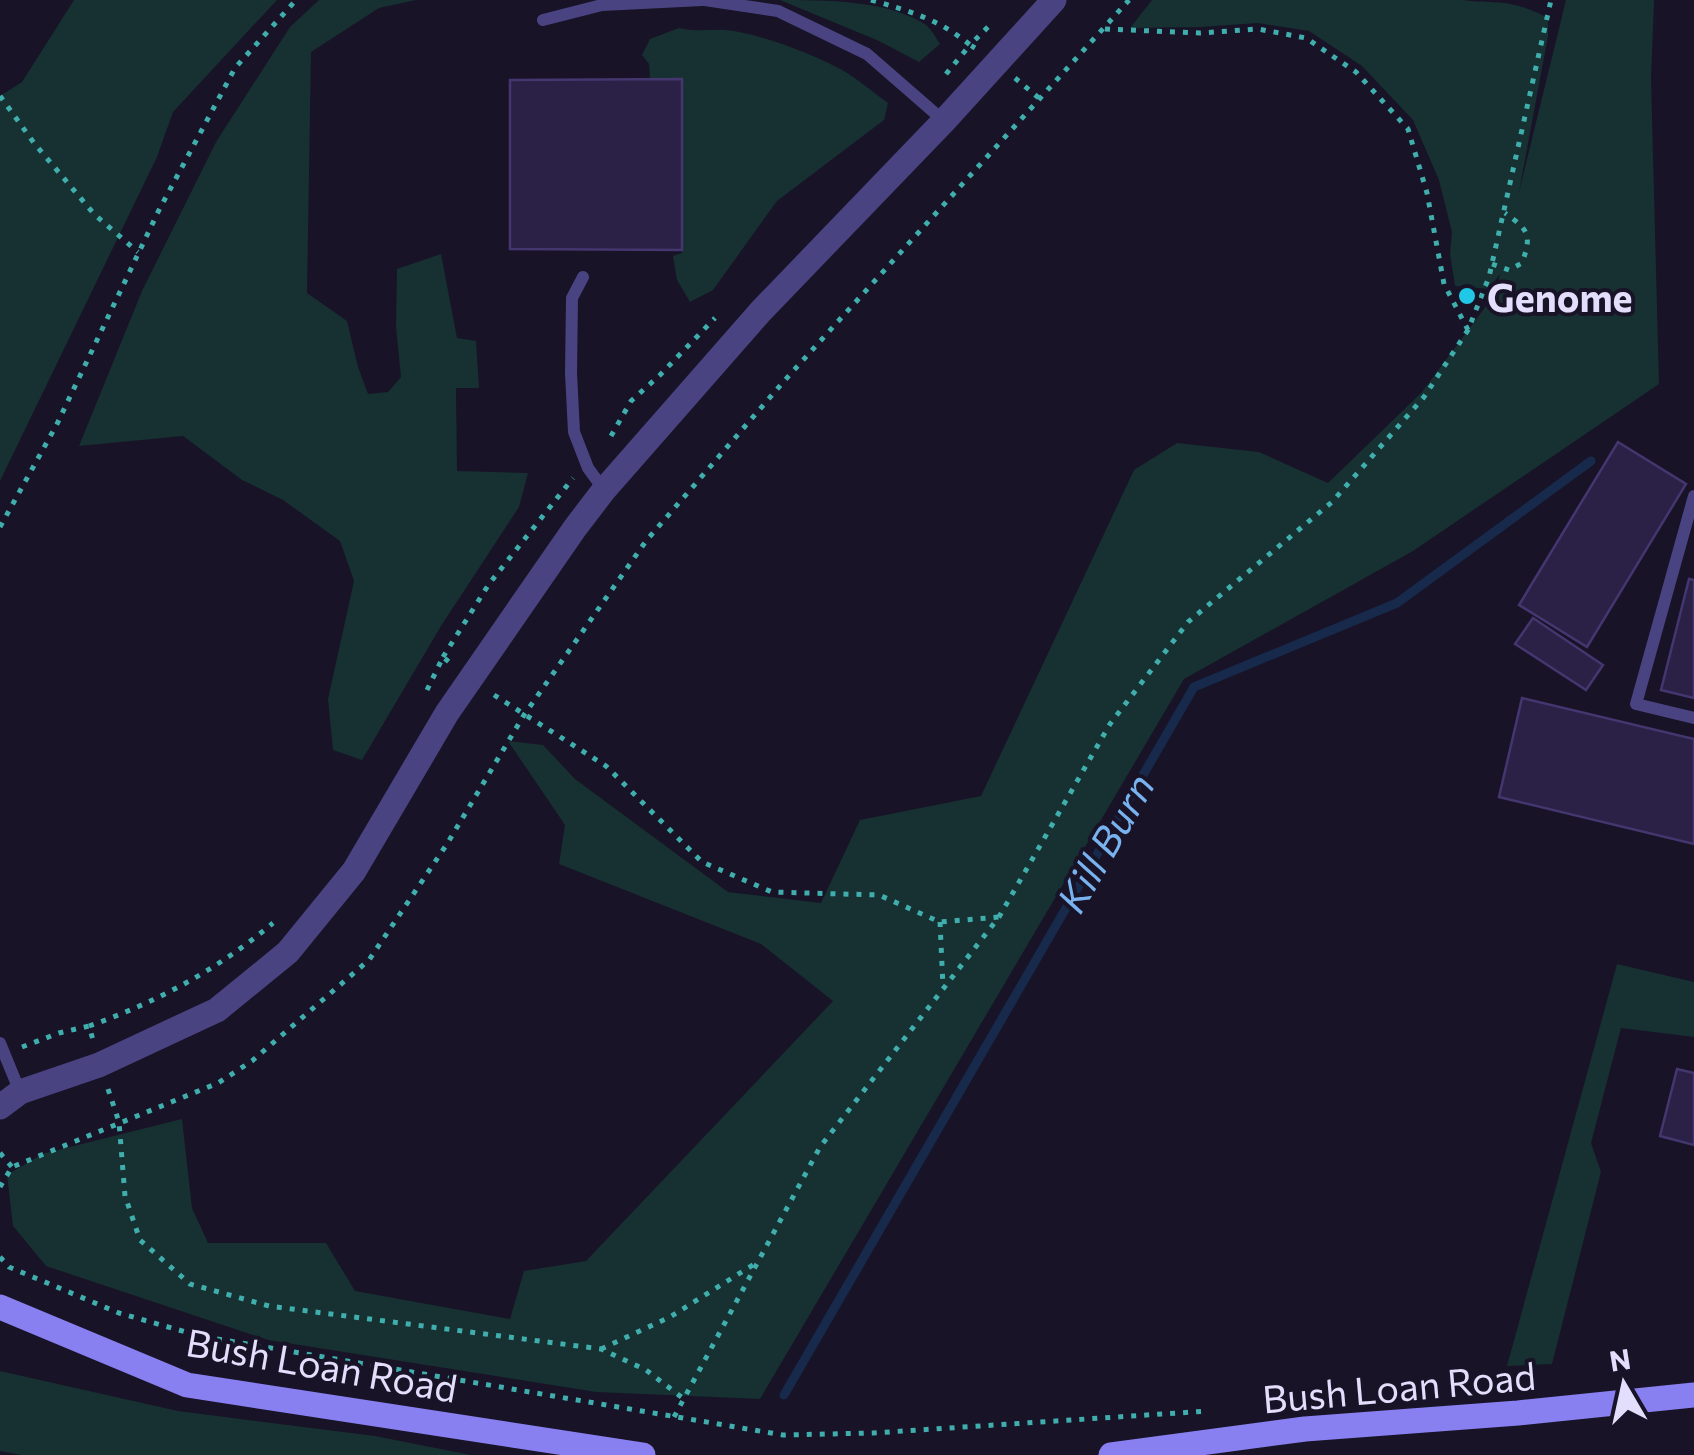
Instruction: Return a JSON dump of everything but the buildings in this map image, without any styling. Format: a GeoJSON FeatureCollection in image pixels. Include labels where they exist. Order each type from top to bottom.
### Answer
{"type":"FeatureCollection","features":[{"type":"Feature","properties":{"kind":"street"},"geometry":{"type":"LineString","coordinates":[[10,1100],[100,1065],[217,1010],[288,952],[354,871],[447,713],[604,490],[761,311],[1054,0]]}},
{"type":"Feature","properties":{"kind":"street","name":"Bush Loan Road"},"geometry":{"type":"LineString","coordinates":[[0,1307],[187,1384],[643,1455]]}},
{"type":"Feature","properties":{"kind":"street","name":"Bush Loan Road"},"geometry":{"type":"LineString","coordinates":[[1111,1455],[1306,1430],[1694,1395]]}},
{"type":"Feature","properties":{"kind":"lane"},"geometry":{"type":"LineString","coordinates":[[543,20],[602,5],[703,0],[778,11],[867,54],[944,120]]}},
{"type":"Feature","properties":{"kind":"lane"},"geometry":{"type":"LineString","coordinates":[[583,278],[572,298],[574,432],[586,462],[604,490]]}},
{"type":"Feature","properties":{"kind":"lane"},"geometry":{"type":"LineString","coordinates":[[1694,496],[1687,547],[1636,704],[1694,718]]}},
{"type":"Feature","properties":{"kind":"lane"},"geometry":{"type":"LineString","coordinates":[[2,1048],[10,1100]]}},
{"type":"Feature","properties":{"kind":"path"},"geometry":{"type":"LineString","coordinates":[[0,527],[235,68],[296,0]]}},
{"type":"Feature","properties":{"kind":"path"},"geometry":{"type":"LineString","coordinates":[[871,0],[951,28],[970,44],[1002,13]]}},
{"type":"Feature","properties":{"kind":"path"},"geometry":{"type":"LineString","coordinates":[[0,1187],[12,1167],[218,1083],[368,960],[447,844],[524,715],[646,541],[785,380],[1129,0]]}},
{"type":"Feature","properties":{"kind":"path"},"geometry":{"type":"LineString","coordinates":[[674,1417],[820,1147],[999,917],[1110,724],[1188,622],[1332,502],[1424,396],[1468,330],[1489,277],[1552,0]]}},
{"type":"Feature","properties":{"kind":"path"},"geometry":{"type":"LineString","coordinates":[[1103,29],[1200,33],[1258,29],[1306,38],[1356,72],[1408,129],[1427,193],[1444,284],[1468,330]]}},
{"type":"Feature","properties":{"kind":"path"},"geometry":{"type":"LineString","coordinates":[[0,96],[34,144],[94,214],[138,252]]}},
{"type":"Feature","properties":{"kind":"path"},"geometry":{"type":"LineString","coordinates":[[1492,264],[1509,270],[1522,263],[1529,243],[1525,227],[1505,213]]}},
{"type":"Feature","properties":{"kind":"path"},"geometry":{"type":"LineString","coordinates":[[426,692],[489,584],[586,462]]}},
{"type":"Feature","properties":{"kind":"path"},"geometry":{"type":"LineString","coordinates":[[443,657],[470,680],[606,766],[702,862],[772,892],[879,895],[940,922],[999,917]]}},
{"type":"Feature","properties":{"kind":"path"},"geometry":{"type":"LineString","coordinates":[[2,1048],[89,1026],[146,1004],[226,960],[274,922]]}},
{"type":"Feature","properties":{"kind":"path"},"geometry":{"type":"LineString","coordinates":[[940,922],[943,987]]}},
{"type":"Feature","properties":{"kind":"path"},"geometry":{"type":"LineString","coordinates":[[89,1026],[119,1122],[125,1196],[140,1240],[190,1284],[270,1306],[602,1349],[646,1370],[684,1399]]}},
{"type":"Feature","properties":{"kind":"path"},"geometry":{"type":"LineString","coordinates":[[0,1153],[12,1167]]}},
{"type":"Feature","properties":{"kind":"path"},"geometry":{"type":"LineString","coordinates":[[0,1257],[9,1268],[118,1313],[200,1336],[783,1434],[873,1433],[1223,1410]]}},
{"type":"Feature","properties":{"kind":"path"},"geometry":{"type":"LineString","coordinates":[[602,1349],[670,1317],[758,1261]]}},
{"type":"Feature","properties":{"kind":"green space"},"geometry":{"type":"Polygon","coordinates":[[[74,0],[277,0],[173,112],[157,157],[0,481],[0,96],[22,82],[74,0]]]}},
{"type":"Feature","properties":{"kind":"green space"},"geometry":{"type":"Polygon","coordinates":[[[319,0],[416,0],[379,8],[311,52],[307,293],[347,321],[368,394],[388,392],[401,377],[396,327],[397,269],[441,254],[457,338],[476,341],[479,388],[456,388],[457,471],[528,473],[519,507],[441,626],[362,760],[333,750],[328,699],[354,581],[340,541],[283,500],[242,480],[183,436],[79,446],[142,291],[216,142],[290,27],[319,0]]]}},
{"type":"Feature","properties":{"kind":"green space"},"geometry":{"type":"Polygon","coordinates":[[[780,0],[856,3],[894,11],[926,25],[940,44],[919,62],[780,0]]]}},
{"type":"Feature","properties":{"kind":"green space"},"geometry":{"type":"Polygon","coordinates":[[[1152,0],[1464,0],[1513,4],[1541,14],[1548,18],[1548,36],[1519,192],[1566,0],[1654,0],[1651,79],[1659,384],[1413,551],[1184,679],[760,1399],[596,1392],[268,1340],[46,1266],[13,1226],[7,1175],[42,1154],[182,1119],[192,1208],[208,1243],[326,1243],[355,1291],[510,1319],[524,1271],[586,1261],[833,1001],[761,944],[559,864],[565,825],[508,741],[543,745],[575,779],[728,892],[821,903],[860,820],[981,796],[1134,470],[1177,443],[1259,452],[1328,483],[1422,392],[1495,294],[1500,274],[1489,289],[1455,286],[1450,254],[1452,232],[1439,180],[1413,120],[1362,66],[1309,31],[1258,23],[1130,28],[1152,0]]]}},
{"type":"Feature","properties":{"kind":"green space"},"geometry":{"type":"Polygon","coordinates":[[[679,28],[739,32],[786,46],[844,71],[888,103],[884,120],[777,201],[713,290],[690,302],[677,280],[673,256],[682,253],[682,80],[650,80],[649,64],[642,55],[650,39],[679,28]]]}},
{"type":"Feature","properties":{"kind":"green space"},"geometry":{"type":"Polygon","coordinates":[[[1617,964],[1694,982],[1694,1037],[1621,1028],[1591,1143],[1601,1172],[1552,1364],[1507,1366],[1617,964]]]}},
{"type":"Feature","properties":{"kind":"green space"},"geometry":{"type":"Polygon","coordinates":[[[0,1371],[178,1411],[375,1436],[471,1455],[21,1455],[0,1451],[0,1371]]]}},
{"type":"Feature","properties":{"kind":"waterway","name":"Kill Burn"},"geometry":{"type":"LineString","coordinates":[[784,1395],[1194,687],[1397,603],[1591,461]]}},
{"type":"Feature","properties":{"kind":"place","name":"Genome"},"geometry":{"type":"Point","coordinates":[1467,296]}}]}
